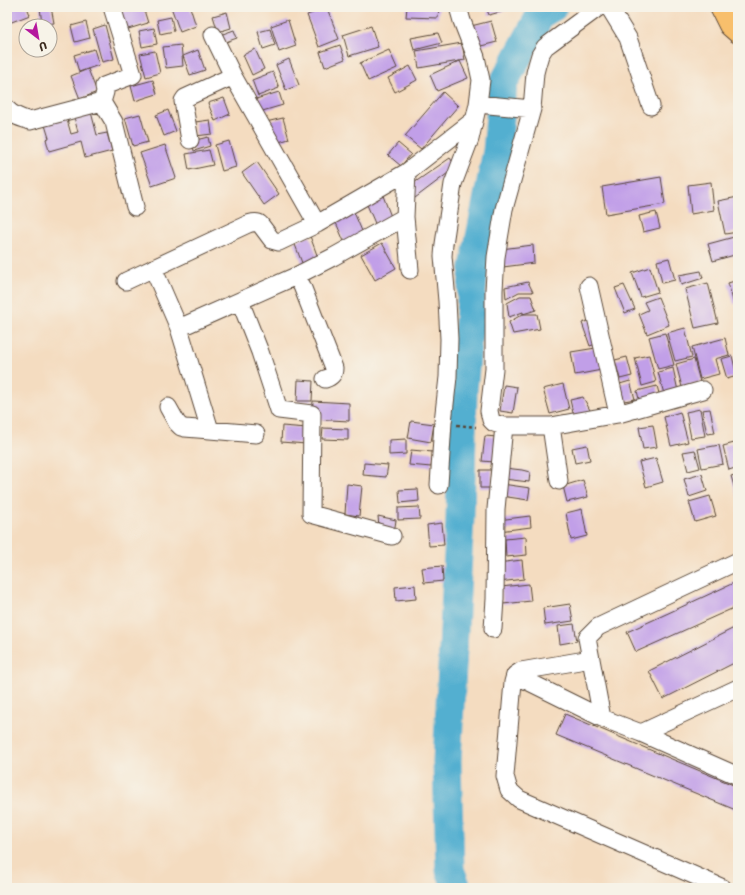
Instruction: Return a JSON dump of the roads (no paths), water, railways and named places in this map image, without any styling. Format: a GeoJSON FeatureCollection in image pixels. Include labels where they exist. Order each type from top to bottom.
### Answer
{"type":"FeatureCollection","features":[{"type":"Feature","properties":{"kind":"main road"},"geometry":{"type":"LineString","coordinates":[[721,7],[730,24],[738,32]]}},
{"type":"Feature","properties":{"kind":"street"},"geometry":{"type":"LineString","coordinates":[[102,102],[106,92],[104,86],[133,75],[112,7]]}},
{"type":"Feature","properties":{"kind":"street"},"geometry":{"type":"LineString","coordinates":[[438,485],[448,377],[449,339],[443,256],[444,244],[453,184],[482,110],[481,80],[476,57],[458,7]]}},
{"type":"Feature","properties":{"kind":"street"},"geometry":{"type":"LineString","coordinates":[[598,7],[545,47],[540,55],[535,73],[504,209],[496,257],[494,290],[494,369],[489,411],[491,420],[494,423],[504,426],[551,426],[618,414],[702,390]]}},
{"type":"Feature","properties":{"kind":"street"},"geometry":{"type":"LineString","coordinates":[[609,7],[628,38],[650,106]]}},
{"type":"Feature","properties":{"kind":"street"},"geometry":{"type":"LineString","coordinates":[[213,35],[233,76],[317,224]]}},
{"type":"Feature","properties":{"kind":"street"},"geometry":{"type":"LineString","coordinates":[[190,140],[182,101],[185,98],[233,76]]}},
{"type":"Feature","properties":{"kind":"street"},"geometry":{"type":"LineString","coordinates":[[7,108],[11,114],[30,121],[102,102]]}},
{"type":"Feature","properties":{"kind":"street"},"geometry":{"type":"LineString","coordinates":[[102,102],[114,122],[135,207]]}},
{"type":"Feature","properties":{"kind":"street"},"geometry":{"type":"LineString","coordinates":[[126,281],[252,222],[257,222],[260,224],[272,240],[279,242],[317,224],[407,172],[482,110],[528,109]]}},
{"type":"Feature","properties":{"kind":"street"},"geometry":{"type":"LineString","coordinates":[[407,172],[405,217],[410,270]]}},
{"type":"Feature","properties":{"kind":"street"},"geometry":{"type":"LineString","coordinates":[[178,328],[296,276],[405,217]]}},
{"type":"Feature","properties":{"kind":"street"},"geometry":{"type":"LineString","coordinates":[[153,268],[178,328],[210,430]]}},
{"type":"Feature","properties":{"kind":"street"},"geometry":{"type":"LineString","coordinates":[[296,276],[302,286],[334,368],[334,373],[326,379]]}},
{"type":"Feature","properties":{"kind":"street"},"geometry":{"type":"LineString","coordinates":[[589,286],[618,414]]}},
{"type":"Feature","properties":{"kind":"street"},"geometry":{"type":"LineString","coordinates":[[240,301],[260,352],[279,410],[312,414],[311,514],[392,536]]}},
{"type":"Feature","properties":{"kind":"street"},"geometry":{"type":"LineString","coordinates":[[168,406],[177,423],[181,427],[256,434]]}},
{"type":"Feature","properties":{"kind":"street"},"geometry":{"type":"LineString","coordinates":[[493,629],[495,599],[496,509],[504,426]]}},
{"type":"Feature","properties":{"kind":"street"},"geometry":{"type":"LineString","coordinates":[[551,426],[559,480]]}},
{"type":"Feature","properties":{"kind":"street"},"geometry":{"type":"LineString","coordinates":[[602,718],[587,638],[598,627],[738,562]]}},
{"type":"Feature","properties":{"kind":"street"},"geometry":{"type":"LineString","coordinates":[[591,658],[521,671],[515,675],[513,682],[505,776],[509,790],[519,799],[723,888]]}},
{"type":"Feature","properties":{"kind":"street"},"geometry":{"type":"LineString","coordinates":[[515,675],[602,718],[641,733],[738,776]]}},
{"type":"Feature","properties":{"kind":"street"},"geometry":{"type":"LineString","coordinates":[[641,733],[738,688]]}},
{"type":"Feature","properties":{"kind":"waterway"},"geometry":{"type":"LineString","coordinates":[[457,888],[450,870],[447,761],[460,517],[463,391],[474,267],[497,151],[503,84],[541,14],[553,7]]}}]}
